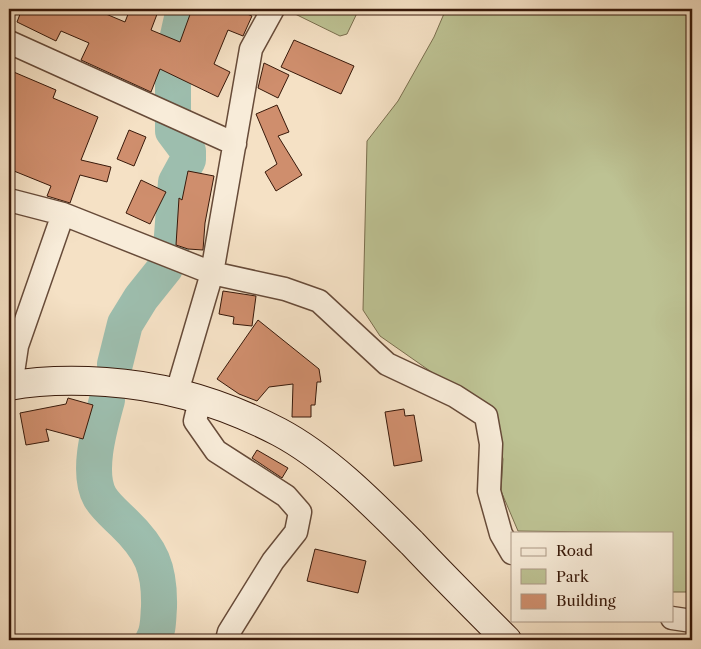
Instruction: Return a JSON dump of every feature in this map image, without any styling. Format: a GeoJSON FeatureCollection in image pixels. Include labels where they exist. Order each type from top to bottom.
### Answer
{"type":"FeatureCollection","features":[{"type":"Feature","properties":{"kind":"street"},"geometry":{"type":"LineString","coordinates":[[227,640],[229,632],[273,561],[296,532],[300,512],[286,496],[216,451],[195,420],[189,396],[251,49],[268,10]]}},
{"type":"Feature","properties":{"kind":"street"},"geometry":{"type":"LineString","coordinates":[[9,42],[235,144]]}},
{"type":"Feature","properties":{"kind":"street"},"geometry":{"type":"LineString","coordinates":[[9,200],[63,214],[212,273],[285,289],[319,301],[387,364],[455,396],[486,416],[491,444],[489,491],[501,534],[511,551]]}},
{"type":"Feature","properties":{"kind":"street"},"geometry":{"type":"LineString","coordinates":[[63,214],[17,346],[10,386],[71,380],[136,384],[189,396],[228,409],[280,433],[327,465],[374,504],[507,640]]}},
{"type":"Feature","properties":{"kind":"street"},"geometry":{"type":"LineString","coordinates":[[674,618],[692,621]]}},
{"type":"Feature","properties":{"kind":"green space"},"geometry":{"type":"Polygon","coordinates":[[[290,9],[359,9],[347,34],[340,36],[291,12],[290,9]]]}},
{"type":"Feature","properties":{"kind":"green space"},"geometry":{"type":"Polygon","coordinates":[[[446,9],[692,9],[692,586],[687,592],[674,592],[674,532],[518,531],[501,491],[503,459],[490,413],[380,336],[363,310],[367,141],[398,101],[434,37],[446,9]]]}},
{"type":"Feature","properties":{"kind":"building"},"geometry":{"type":"Polygon","coordinates":[[[22,9],[94,9],[125,22],[130,9],[159,9],[151,30],[180,42],[192,9],[235,9],[252,16],[243,36],[228,30],[214,64],[230,72],[218,97],[160,69],[151,92],[81,60],[89,43],[61,31],[56,41],[17,22],[22,9]]]}},
{"type":"Feature","properties":{"kind":"building"},"geometry":{"type":"Polygon","coordinates":[[[294,40],[354,66],[341,94],[281,67],[294,40]]]}},
{"type":"Feature","properties":{"kind":"building"},"geometry":{"type":"Polygon","coordinates":[[[264,63],[289,75],[278,98],[258,88],[264,63]]]}},
{"type":"Feature","properties":{"kind":"building"},"geometry":{"type":"Polygon","coordinates":[[[9,70],[56,90],[53,98],[98,117],[81,160],[111,167],[107,182],[80,175],[70,203],[47,196],[51,186],[9,169],[9,70]]]}},
{"type":"Feature","properties":{"kind":"building"},"geometry":{"type":"Polygon","coordinates":[[[277,105],[289,132],[278,136],[302,175],[276,191],[265,172],[277,164],[256,114],[277,105]]]}},
{"type":"Feature","properties":{"kind":"building"},"geometry":{"type":"Polygon","coordinates":[[[129,130],[146,137],[134,166],[117,159],[129,130]]]}},
{"type":"Feature","properties":{"kind":"building"},"geometry":{"type":"Polygon","coordinates":[[[188,171],[214,176],[205,223],[203,250],[188,249],[176,245],[179,198],[182,200],[188,171]]]}},
{"type":"Feature","properties":{"kind":"building"},"geometry":{"type":"Polygon","coordinates":[[[141,180],[166,192],[150,224],[126,213],[141,180]]]}},
{"type":"Feature","properties":{"kind":"building"},"geometry":{"type":"Polygon","coordinates":[[[223,291],[256,296],[252,326],[233,324],[234,317],[219,314],[223,291]]]}},
{"type":"Feature","properties":{"kind":"building"},"geometry":{"type":"Polygon","coordinates":[[[258,320],[319,369],[321,382],[317,382],[315,405],[311,405],[311,417],[292,417],[293,384],[269,387],[257,401],[239,394],[217,379],[258,320]]]}},
{"type":"Feature","properties":{"kind":"building"},"geometry":{"type":"Polygon","coordinates":[[[68,398],[93,405],[83,439],[46,429],[49,441],[26,445],[20,413],[66,404],[68,398]]]}},
{"type":"Feature","properties":{"kind":"building"},"geometry":{"type":"Polygon","coordinates":[[[404,409],[405,416],[414,415],[422,461],[394,466],[385,412],[404,409]]]}},
{"type":"Feature","properties":{"kind":"building"},"geometry":{"type":"Polygon","coordinates":[[[257,450],[288,468],[282,478],[252,458],[257,450]]]}},
{"type":"Feature","properties":{"kind":"building"},"geometry":{"type":"Polygon","coordinates":[[[315,549],[366,561],[358,593],[307,581],[315,549]]]}},
{"type":"Feature","properties":{"kind":"waterway"},"geometry":{"type":"LineString","coordinates":[[115,364],[125,324],[141,298],[165,268],[171,249],[176,182],[188,160],[188,151],[173,131],[173,58],[184,9]]}},
{"type":"Feature","properties":{"kind":"waterway"},"geometry":{"type":"LineString","coordinates":[[107,400],[94,462],[96,487],[102,501],[133,532],[152,560],[158,581],[159,593],[158,624],[153,640]]}}]}
